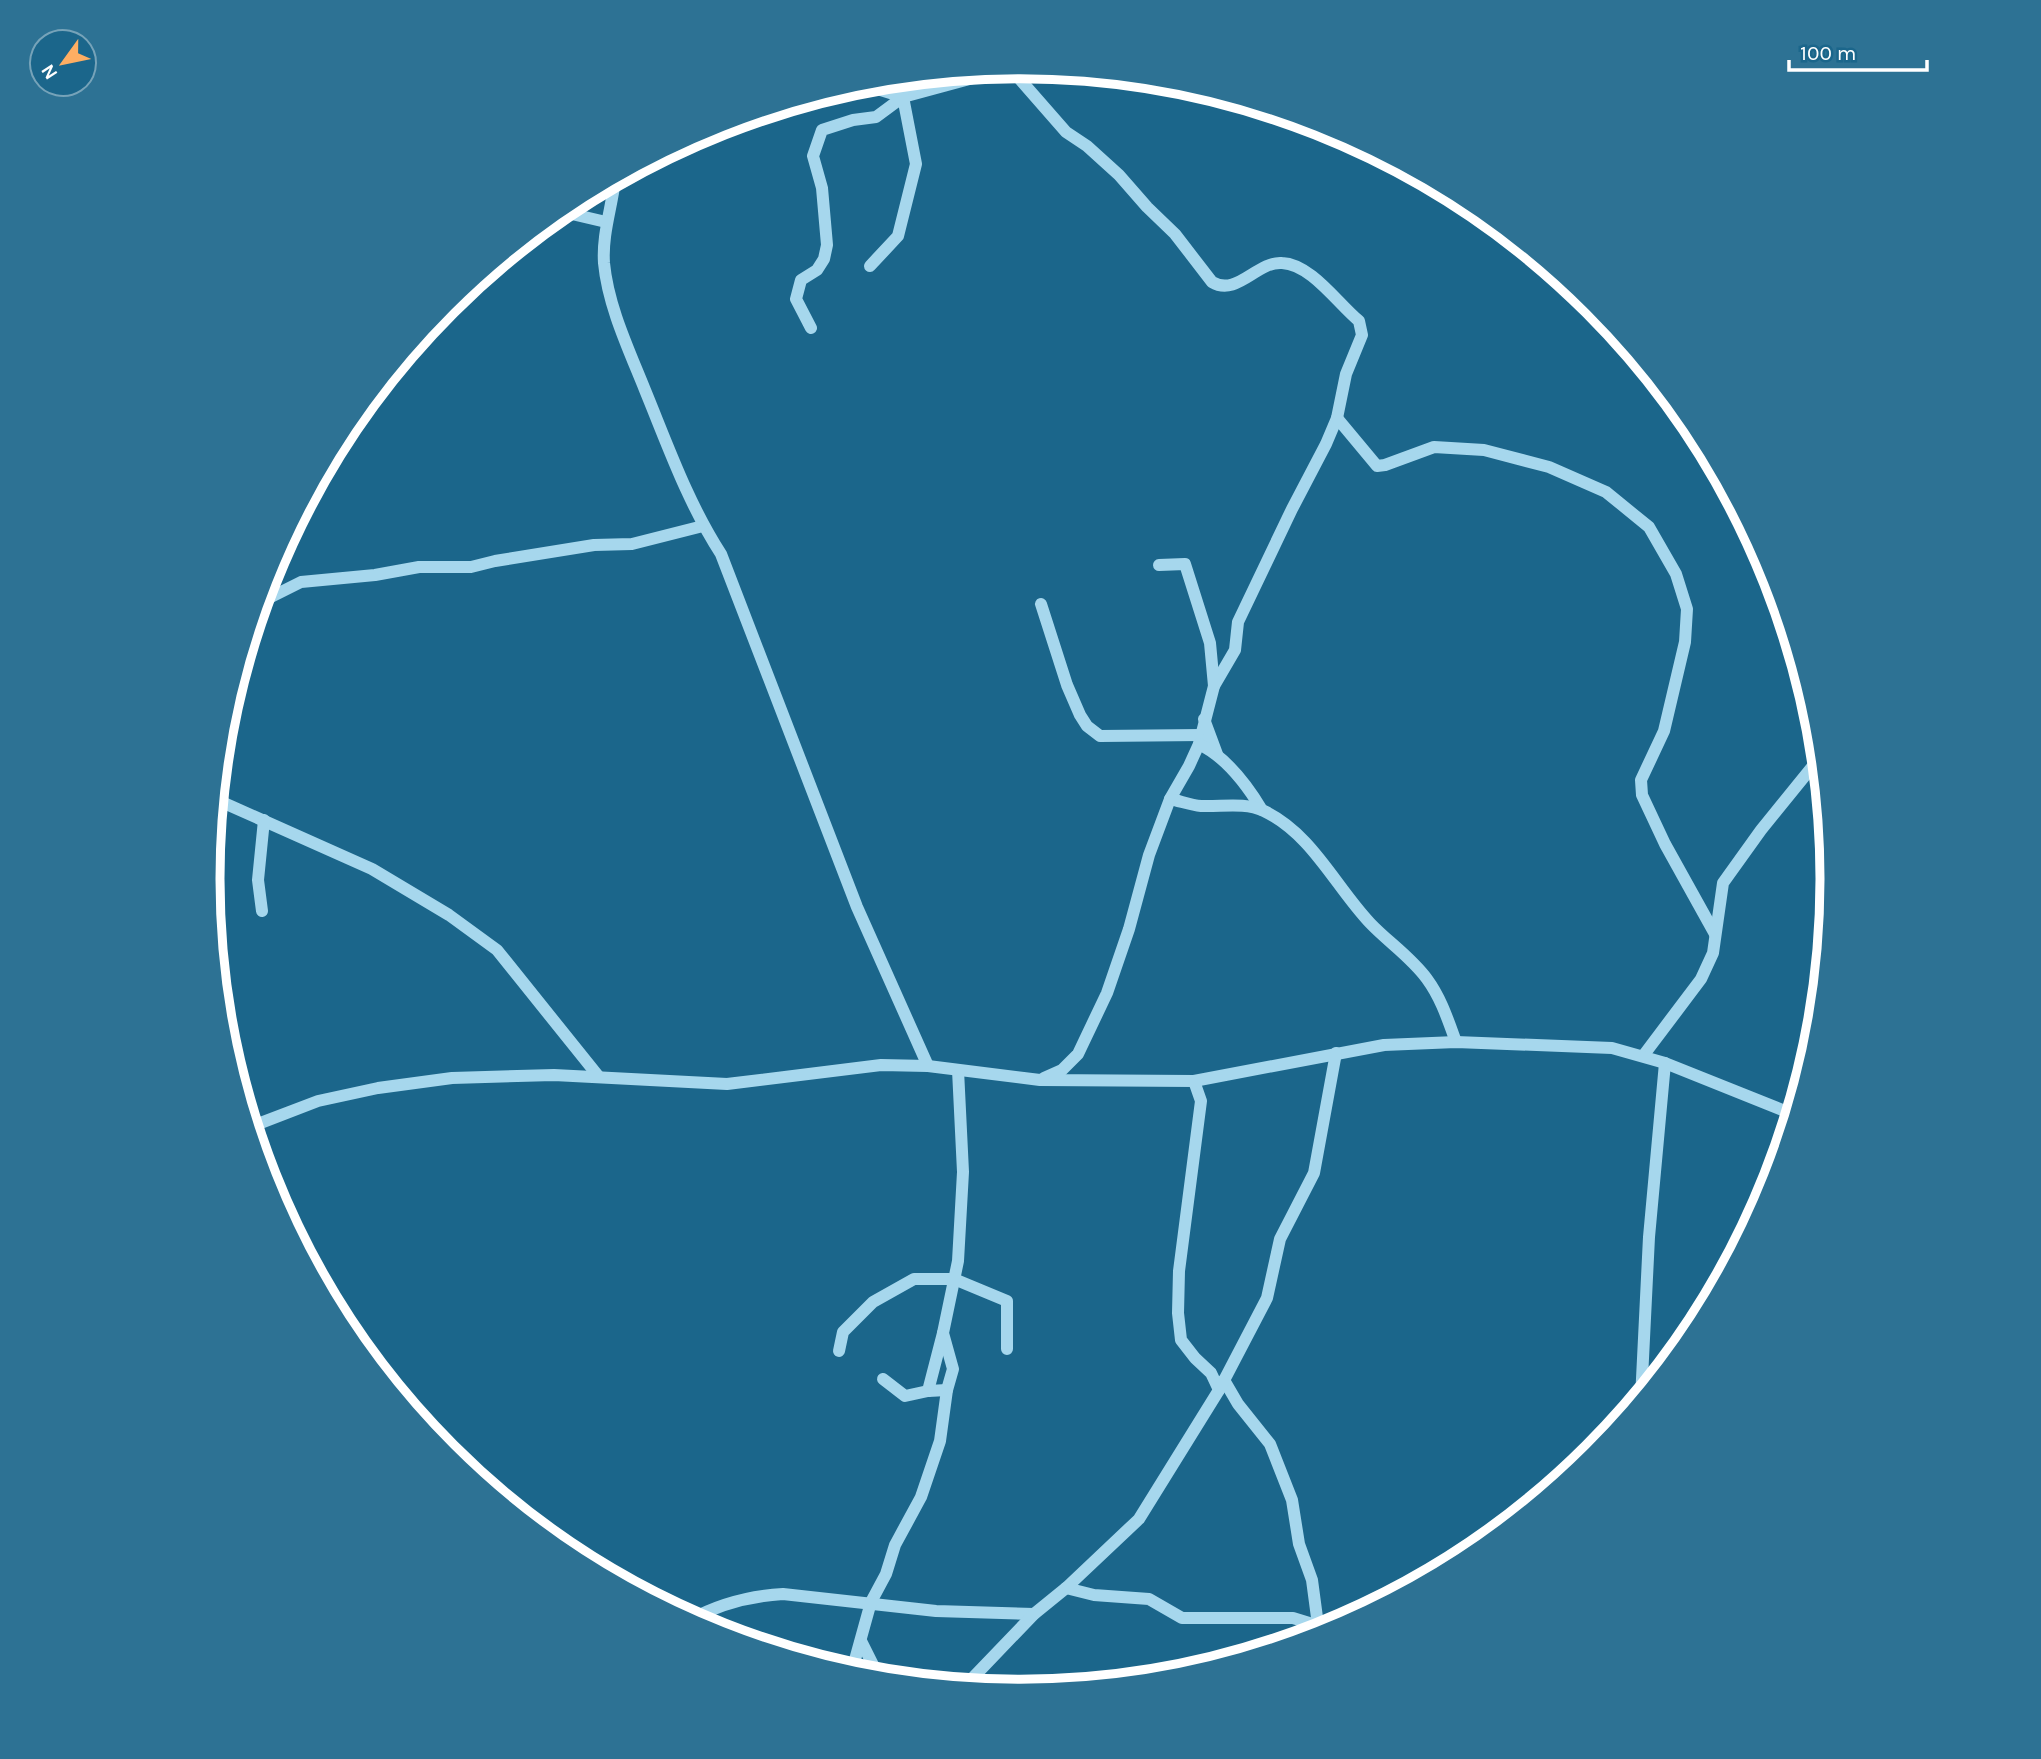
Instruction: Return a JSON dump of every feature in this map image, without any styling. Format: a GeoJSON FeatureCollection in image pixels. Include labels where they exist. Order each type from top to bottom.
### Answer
{"type":"FeatureCollection","features":[{"type":"Feature","properties":{"kind":"street"},"geometry":{"type":"LineString","coordinates":[[1019,79],[1066,132],[1087,146],[1175,234],[1212,282],[1218,286],[1229,286],[1272,264],[1282,262],[1313,277],[1359,321],[1362,329],[1346,374],[1337,418],[1238,622],[1235,650],[1214,686],[1200,739],[1189,766],[1170,799],[1149,855],[1111,980],[1074,1058],[1072,1065],[1076,1081]]}},
{"type":"Feature","properties":{"kind":"street"},"geometry":{"type":"LineString","coordinates":[[811,328],[796,299],[801,280],[817,270],[824,259],[827,245],[822,188],[813,156],[822,130],[853,120],[876,117],[903,97],[964,80]]}},
{"type":"Feature","properties":{"kind":"street"},"geometry":{"type":"LineString","coordinates":[[870,266],[898,236],[916,164],[902,88]]}},
{"type":"Feature","properties":{"kind":"street"},"geometry":{"type":"LineString","coordinates":[[884,91],[903,97]]}},
{"type":"Feature","properties":{"kind":"street"},"geometry":{"type":"LineString","coordinates":[[613,191],[606,222],[604,262],[612,300],[677,470],[703,526],[721,554],[857,907],[928,1066]]}},
{"type":"Feature","properties":{"kind":"street"},"geometry":{"type":"LineString","coordinates":[[575,215],[606,222]]}},
{"type":"Feature","properties":{"kind":"street"},"geometry":{"type":"LineString","coordinates":[[1337,418],[1377,466],[1434,447],[1483,450],[1549,467],[1606,492],[1649,527],[1676,574],[1687,609],[1685,642],[1664,731],[1641,780],[1642,795],[1665,844],[1715,934]]}},
{"type":"Feature","properties":{"kind":"street"},"geometry":{"type":"LineString","coordinates":[[272,596],[300,582],[375,575],[419,567],[471,567],[594,545],[632,544],[703,526]]}},
{"type":"Feature","properties":{"kind":"street"},"geometry":{"type":"LineString","coordinates":[[1159,565],[1185,564],[1210,643],[1214,686]]}},
{"type":"Feature","properties":{"kind":"street"},"geometry":{"type":"LineString","coordinates":[[1041,604],[1067,685],[1087,726],[1100,736],[1200,739],[1252,793],[1262,810]]}},
{"type":"Feature","properties":{"kind":"street"},"geometry":{"type":"LineString","coordinates":[[1204,719],[1217,754]]}},
{"type":"Feature","properties":{"kind":"street"},"geometry":{"type":"LineString","coordinates":[[1643,1056],[1701,979],[1713,953],[1723,883],[1761,830],[1813,766]]}},
{"type":"Feature","properties":{"kind":"street"},"geometry":{"type":"LineString","coordinates":[[1170,799],[1197,806],[1244,806],[1262,810],[1287,824],[1314,851],[1371,925],[1427,979],[1439,998],[1456,1042]]}},
{"type":"Feature","properties":{"kind":"street"},"geometry":{"type":"LineString","coordinates":[[224,803],[372,869],[449,915],[497,950],[599,1077]]}},
{"type":"Feature","properties":{"kind":"street"},"geometry":{"type":"LineString","coordinates":[[262,911],[258,880],[264,820]]}},
{"type":"Feature","properties":{"kind":"street"},"geometry":{"type":"LineString","coordinates":[[258,1124],[318,1101],[378,1088],[452,1078],[554,1075],[727,1084],[881,1065],[928,1066],[1041,1080],[1194,1081],[1384,1045],[1456,1042],[1612,1048],[1665,1063],[1787,1112]]}},
{"type":"Feature","properties":{"kind":"street"},"geometry":{"type":"LineString","coordinates":[[972,1679],[1034,1614],[1066,1588],[1139,1519],[1222,1385],[1267,1298],[1280,1239],[1314,1173],[1336,1053]]}},
{"type":"Feature","properties":{"kind":"street"},"geometry":{"type":"LineString","coordinates":[[1041,1080],[1062,1070],[1074,1058]]}},
{"type":"Feature","properties":{"kind":"street"},"geometry":{"type":"LineString","coordinates":[[1642,1384],[1649,1237],[1665,1063]]}},
{"type":"Feature","properties":{"kind":"street"},"geometry":{"type":"LineString","coordinates":[[928,1391],[958,1261],[963,1172],[958,1070]]}},
{"type":"Feature","properties":{"kind":"street"},"geometry":{"type":"LineString","coordinates":[[1194,1081],[1201,1101],[1179,1271],[1178,1313],[1181,1340],[1270,1444],[1292,1500],[1300,1544],[1312,1580],[1318,1623]]}},
{"type":"Feature","properties":{"kind":"street"},"geometry":{"type":"LineString","coordinates":[[839,1351],[843,1332],[873,1302],[914,1279],[954,1279],[1007,1301],[1007,1349]]}},
{"type":"Feature","properties":{"kind":"street"},"geometry":{"type":"LineString","coordinates":[[854,1663],[871,1602],[886,1574],[895,1545],[921,1497],[940,1441],[947,1390],[953,1369],[943,1333]]}},
{"type":"Feature","properties":{"kind":"street"},"geometry":{"type":"LineString","coordinates":[[883,1379],[905,1396],[947,1390]]}},
{"type":"Feature","properties":{"kind":"street"},"geometry":{"type":"LineString","coordinates":[[1066,1588],[1094,1595],[1149,1600],[1182,1618],[1293,1618],[1314,1624]]}},
{"type":"Feature","properties":{"kind":"street"},"geometry":{"type":"LineString","coordinates":[[703,1614],[731,1602],[783,1594],[936,1611],[1034,1614]]}},
{"type":"Feature","properties":{"kind":"street"},"geometry":{"type":"LineString","coordinates":[[861,1641],[874,1666]]}}]}
